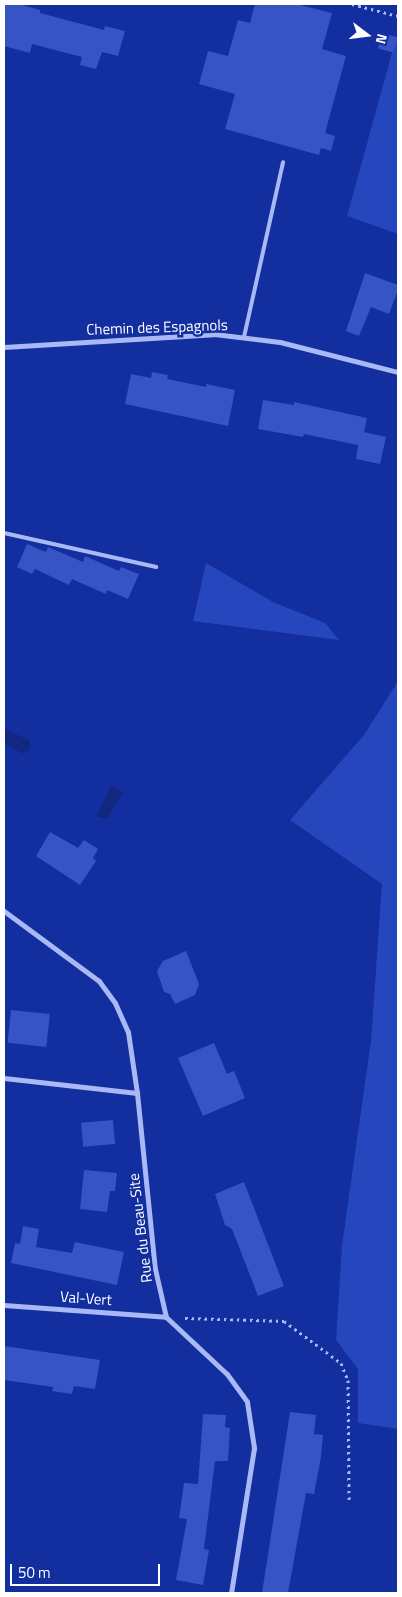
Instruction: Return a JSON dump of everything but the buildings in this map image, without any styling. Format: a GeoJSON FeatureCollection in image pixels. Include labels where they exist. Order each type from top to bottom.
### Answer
{"type":"FeatureCollection","features":[{"type":"Feature","properties":{"kind":"street","name":"Chemin des Espagnols"},"geometry":{"type":"LineString","coordinates":[[4,347],[204,334],[244,337],[310,349],[398,372]]}},
{"type":"Feature","properties":{"kind":"street","name":"Rue du Beau-Site"},"geometry":{"type":"LineString","coordinates":[[4,911],[99,981],[115,1003],[128,1032],[137,1093],[155,1270],[166,1317]]}},
{"type":"Feature","properties":{"kind":"street"},"geometry":{"type":"LineString","coordinates":[[4,1078],[137,1093]]}},
{"type":"Feature","properties":{"kind":"street","name":"Val-Vert"},"geometry":{"type":"LineString","coordinates":[[4,1305],[166,1317]]}},
{"type":"Feature","properties":{"kind":"street"},"geometry":{"type":"LineString","coordinates":[[166,1317],[227,1374],[246,1402],[254,1448],[231,1593]]}},
{"type":"Feature","properties":{"kind":"lane"},"geometry":{"type":"LineString","coordinates":[[244,337],[283,162]]}},
{"type":"Feature","properties":{"kind":"lane"},"geometry":{"type":"LineString","coordinates":[[4,533],[156,567]]}},
{"type":"Feature","properties":{"kind":"path"},"geometry":{"type":"LineString","coordinates":[[352,4],[398,16]]}},
{"type":"Feature","properties":{"kind":"path"},"geometry":{"type":"LineString","coordinates":[[166,1317],[284,1321],[341,1363],[348,1380],[349,1501]]}},
{"type":"Feature","properties":{"kind":"shaded area"},"geometry":{"type":"Polygon","coordinates":[[[398,31],[398,234],[347,216],[398,31]]]}},
{"type":"Feature","properties":{"kind":"shaded area"},"geometry":{"type":"Polygon","coordinates":[[[206,563],[273,602],[325,623],[339,640],[193,621],[206,563]]]}},
{"type":"Feature","properties":{"kind":"shaded area"},"geometry":{"type":"Polygon","coordinates":[[[398,681],[398,1429],[358,1423],[358,1369],[336,1340],[342,1245],[371,1041],[382,884],[290,820],[364,735],[398,681]]]}},
{"type":"Feature","properties":{"kind":"shaded area"},"geometry":{"type":"Polygon","coordinates":[[[4,728],[30,741],[30,749],[24,754],[4,744],[4,728]]]}},
{"type":"Feature","properties":{"kind":"shaded area"},"geometry":{"type":"Polygon","coordinates":[[[112,785],[123,793],[107,819],[96,816],[112,785]]]}}]}
